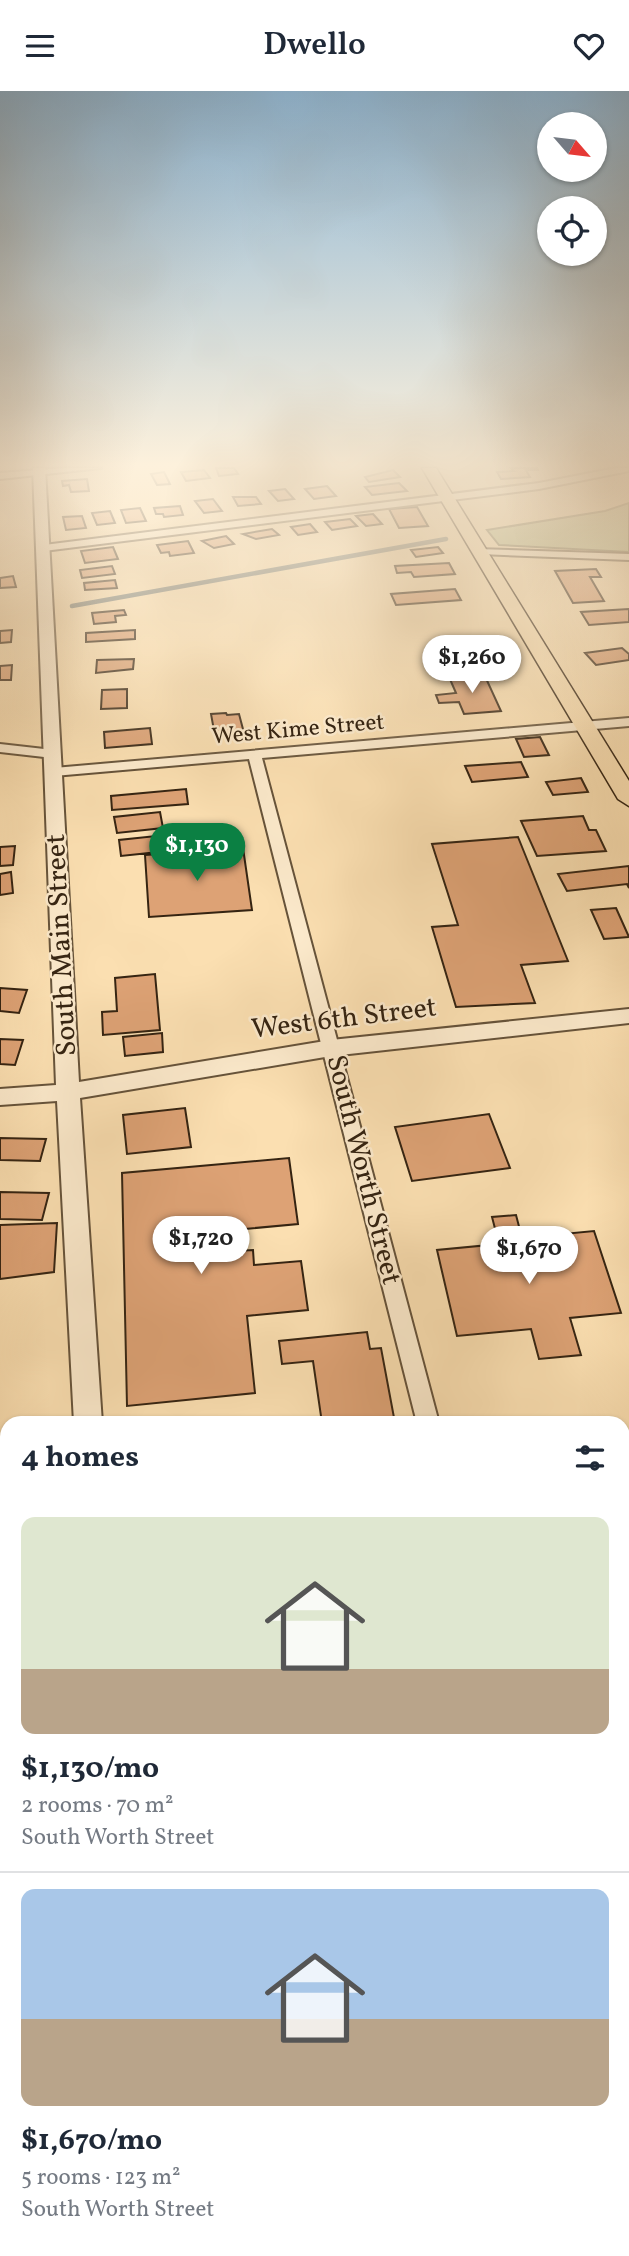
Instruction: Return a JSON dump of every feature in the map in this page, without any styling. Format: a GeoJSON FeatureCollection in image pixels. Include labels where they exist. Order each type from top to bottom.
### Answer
{"type":"FeatureCollection","features":[{"type":"Feature","properties":{"kind":"main road"},"geometry":{"type":"LineString","coordinates":[[491,569],[629,799]]}},
{"type":"Feature","properties":{"kind":"street","name":"South Main Street"},"geometry":{"type":"LineString","coordinates":[[45,569],[68,1091],[88,1416]]}},
{"type":"Feature","properties":{"kind":"street","name":"West Kime Street"},"geometry":{"type":"LineString","coordinates":[[0,748],[53,763],[255,755],[629,722]]}},
{"type":"Feature","properties":{"kind":"street","name":"South Worth Street"},"geometry":{"type":"LineString","coordinates":[[255,755],[426,1416]]}},
{"type":"Feature","properties":{"kind":"street","name":"West 6th Street"},"geometry":{"type":"LineString","coordinates":[[0,1097],[68,1091],[331,1048],[629,1016]]}},
{"type":"Feature","properties":{"kind":"building"},"geometry":{"type":"Polygon","coordinates":[[[113,569],[115,574],[82,578],[80,570],[113,569]]]}},
{"type":"Feature","properties":{"kind":"building"},"geometry":{"type":"Polygon","coordinates":[[[396,569],[452,569],[455,574],[414,577],[411,572],[397,573],[396,569]]]}},
{"type":"Feature","properties":{"kind":"building"},"geometry":{"type":"Polygon","coordinates":[[[596,569],[601,577],[590,577],[604,601],[573,603],[555,571],[596,569]]]}},
{"type":"Feature","properties":{"kind":"building"},"geometry":{"type":"Polygon","coordinates":[[[13,576],[16,587],[0,588],[0,578],[13,576]]]}},
{"type":"Feature","properties":{"kind":"building"},"geometry":{"type":"Polygon","coordinates":[[[115,580],[117,588],[85,590],[84,583],[115,580]]]}},
{"type":"Feature","properties":{"kind":"building"},"geometry":{"type":"Polygon","coordinates":[[[455,589],[461,600],[396,605],[391,594],[455,589]]]}},
{"type":"Feature","properties":{"kind":"building"},"geometry":{"type":"Polygon","coordinates":[[[629,609],[629,622],[589,625],[581,612],[629,609]]]}},
{"type":"Feature","properties":{"kind":"building"},"geometry":{"type":"Polygon","coordinates":[[[124,610],[126,615],[115,616],[116,622],[94,624],[92,613],[124,610]]]}},
{"type":"Feature","properties":{"kind":"building"},"geometry":{"type":"Polygon","coordinates":[[[12,630],[11,642],[0,643],[0,631],[12,630]]]}},
{"type":"Feature","properties":{"kind":"building"},"geometry":{"type":"Polygon","coordinates":[[[135,630],[135,639],[86,642],[86,633],[135,630]]]}},
{"type":"Feature","properties":{"kind":"building"},"geometry":{"type":"Polygon","coordinates":[[[622,648],[629,654],[629,660],[596,665],[585,653],[622,648]]]}},
{"type":"Feature","properties":{"kind":"building"},"geometry":{"type":"Polygon","coordinates":[[[134,659],[133,669],[96,673],[97,660],[134,659]]]}},
{"type":"Feature","properties":{"kind":"building"},"geometry":{"type":"Polygon","coordinates":[[[12,665],[11,680],[0,680],[0,666],[12,665]]]}},
{"type":"Feature","properties":{"kind":"building"},"geometry":{"type":"Polygon","coordinates":[[[484,674],[501,711],[464,714],[459,702],[439,703],[436,695],[456,693],[449,677],[484,674]]]}},
{"type":"Feature","properties":{"kind":"building"},"geometry":{"type":"Polygon","coordinates":[[[127,689],[127,708],[101,709],[102,690],[127,689]]]}},
{"type":"Feature","properties":{"kind":"building"},"geometry":{"type":"Polygon","coordinates":[[[211,714],[239,714],[244,733],[215,736],[211,714]]]}},
{"type":"Feature","properties":{"kind":"building"},"geometry":{"type":"Polygon","coordinates":[[[150,728],[152,744],[105,748],[104,732],[150,728]]]}},
{"type":"Feature","properties":{"kind":"building"},"geometry":{"type":"Polygon","coordinates":[[[540,737],[549,755],[524,757],[516,739],[540,737]]]}},
{"type":"Feature","properties":{"kind":"building"},"geometry":{"type":"Polygon","coordinates":[[[521,762],[528,777],[472,782],[465,766],[521,762]]]}},
{"type":"Feature","properties":{"kind":"building"},"geometry":{"type":"Polygon","coordinates":[[[581,778],[588,792],[553,795],[546,782],[581,778]]]}},
{"type":"Feature","properties":{"kind":"building"},"geometry":{"type":"Polygon","coordinates":[[[186,789],[188,804],[112,810],[111,796],[186,789]]]}},
{"type":"Feature","properties":{"kind":"building"},"geometry":{"type":"Polygon","coordinates":[[[160,812],[163,828],[117,833],[114,817],[160,812]]]}},
{"type":"Feature","properties":{"kind":"building"},"geometry":{"type":"Polygon","coordinates":[[[583,816],[589,830],[596,830],[606,851],[537,856],[521,821],[583,816]]]}},
{"type":"Feature","properties":{"kind":"building"},"geometry":{"type":"Polygon","coordinates":[[[156,836],[158,852],[121,856],[119,840],[156,836]]]}},
{"type":"Feature","properties":{"kind":"building"},"geometry":{"type":"Polygon","coordinates":[[[518,837],[568,961],[521,965],[535,1003],[456,1007],[432,927],[458,925],[432,844],[518,837]]]}},
{"type":"Feature","properties":{"kind":"building"},"geometry":{"type":"Polygon","coordinates":[[[15,846],[13,865],[0,866],[0,847],[15,846]]]}},
{"type":"Feature","properties":{"kind":"building"},"geometry":{"type":"Polygon","coordinates":[[[243,848],[252,910],[149,917],[145,855],[243,848]]]}},
{"type":"Feature","properties":{"kind":"building"},"geometry":{"type":"Polygon","coordinates":[[[629,866],[629,888],[627,884],[567,891],[558,874],[629,866]]]}},
{"type":"Feature","properties":{"kind":"building"},"geometry":{"type":"Polygon","coordinates":[[[11,872],[13,893],[0,895],[0,874],[11,872]]]}},
{"type":"Feature","properties":{"kind":"building"},"geometry":{"type":"Polygon","coordinates":[[[616,908],[629,937],[604,939],[591,910],[616,908]]]}},
{"type":"Feature","properties":{"kind":"building"},"geometry":{"type":"Polygon","coordinates":[[[155,974],[160,1030],[103,1035],[102,1012],[117,1011],[115,978],[155,974]]]}},
{"type":"Feature","properties":{"kind":"building"},"geometry":{"type":"Polygon","coordinates":[[[0,988],[27,990],[19,1013],[0,1011],[0,988]]]}},
{"type":"Feature","properties":{"kind":"building"},"geometry":{"type":"Polygon","coordinates":[[[162,1033],[163,1052],[125,1056],[123,1037],[162,1033]]]}},
{"type":"Feature","properties":{"kind":"building"},"geometry":{"type":"Polygon","coordinates":[[[0,1039],[23,1040],[15,1065],[0,1064],[0,1039]]]}},
{"type":"Feature","properties":{"kind":"building"},"geometry":{"type":"Polygon","coordinates":[[[185,1108],[191,1147],[127,1154],[123,1115],[185,1108]]]}},
{"type":"Feature","properties":{"kind":"building"},"geometry":{"type":"Polygon","coordinates":[[[489,1114],[510,1168],[412,1181],[395,1127],[489,1114]]]}},
{"type":"Feature","properties":{"kind":"building"},"geometry":{"type":"Polygon","coordinates":[[[0,1138],[46,1139],[40,1161],[0,1160],[0,1138]]]}},
{"type":"Feature","properties":{"kind":"building"},"geometry":{"type":"Polygon","coordinates":[[[289,1158],[298,1224],[234,1230],[236,1251],[253,1250],[254,1265],[301,1261],[308,1310],[247,1316],[255,1393],[127,1406],[122,1173],[289,1158]]]}},
{"type":"Feature","properties":{"kind":"building"},"geometry":{"type":"Polygon","coordinates":[[[0,1192],[49,1193],[42,1220],[0,1219],[0,1192]]]}},
{"type":"Feature","properties":{"kind":"building"},"geometry":{"type":"Polygon","coordinates":[[[516,1215],[522,1238],[594,1231],[621,1313],[570,1318],[581,1355],[539,1359],[531,1329],[457,1336],[437,1250],[499,1244],[492,1217],[516,1215]]]}},
{"type":"Feature","properties":{"kind":"building"},"geometry":{"type":"Polygon","coordinates":[[[57,1223],[54,1272],[0,1279],[0,1225],[57,1223]]]}},
{"type":"Feature","properties":{"kind":"building"},"geometry":{"type":"Polygon","coordinates":[[[367,1332],[370,1349],[381,1348],[394,1416],[321,1416],[313,1361],[282,1364],[279,1341],[367,1332]]]}},
{"type":"Feature","properties":{"kind":"waterway"},"geometry":{"type":"LineString","coordinates":[[72,606],[278,569]]}}]}
